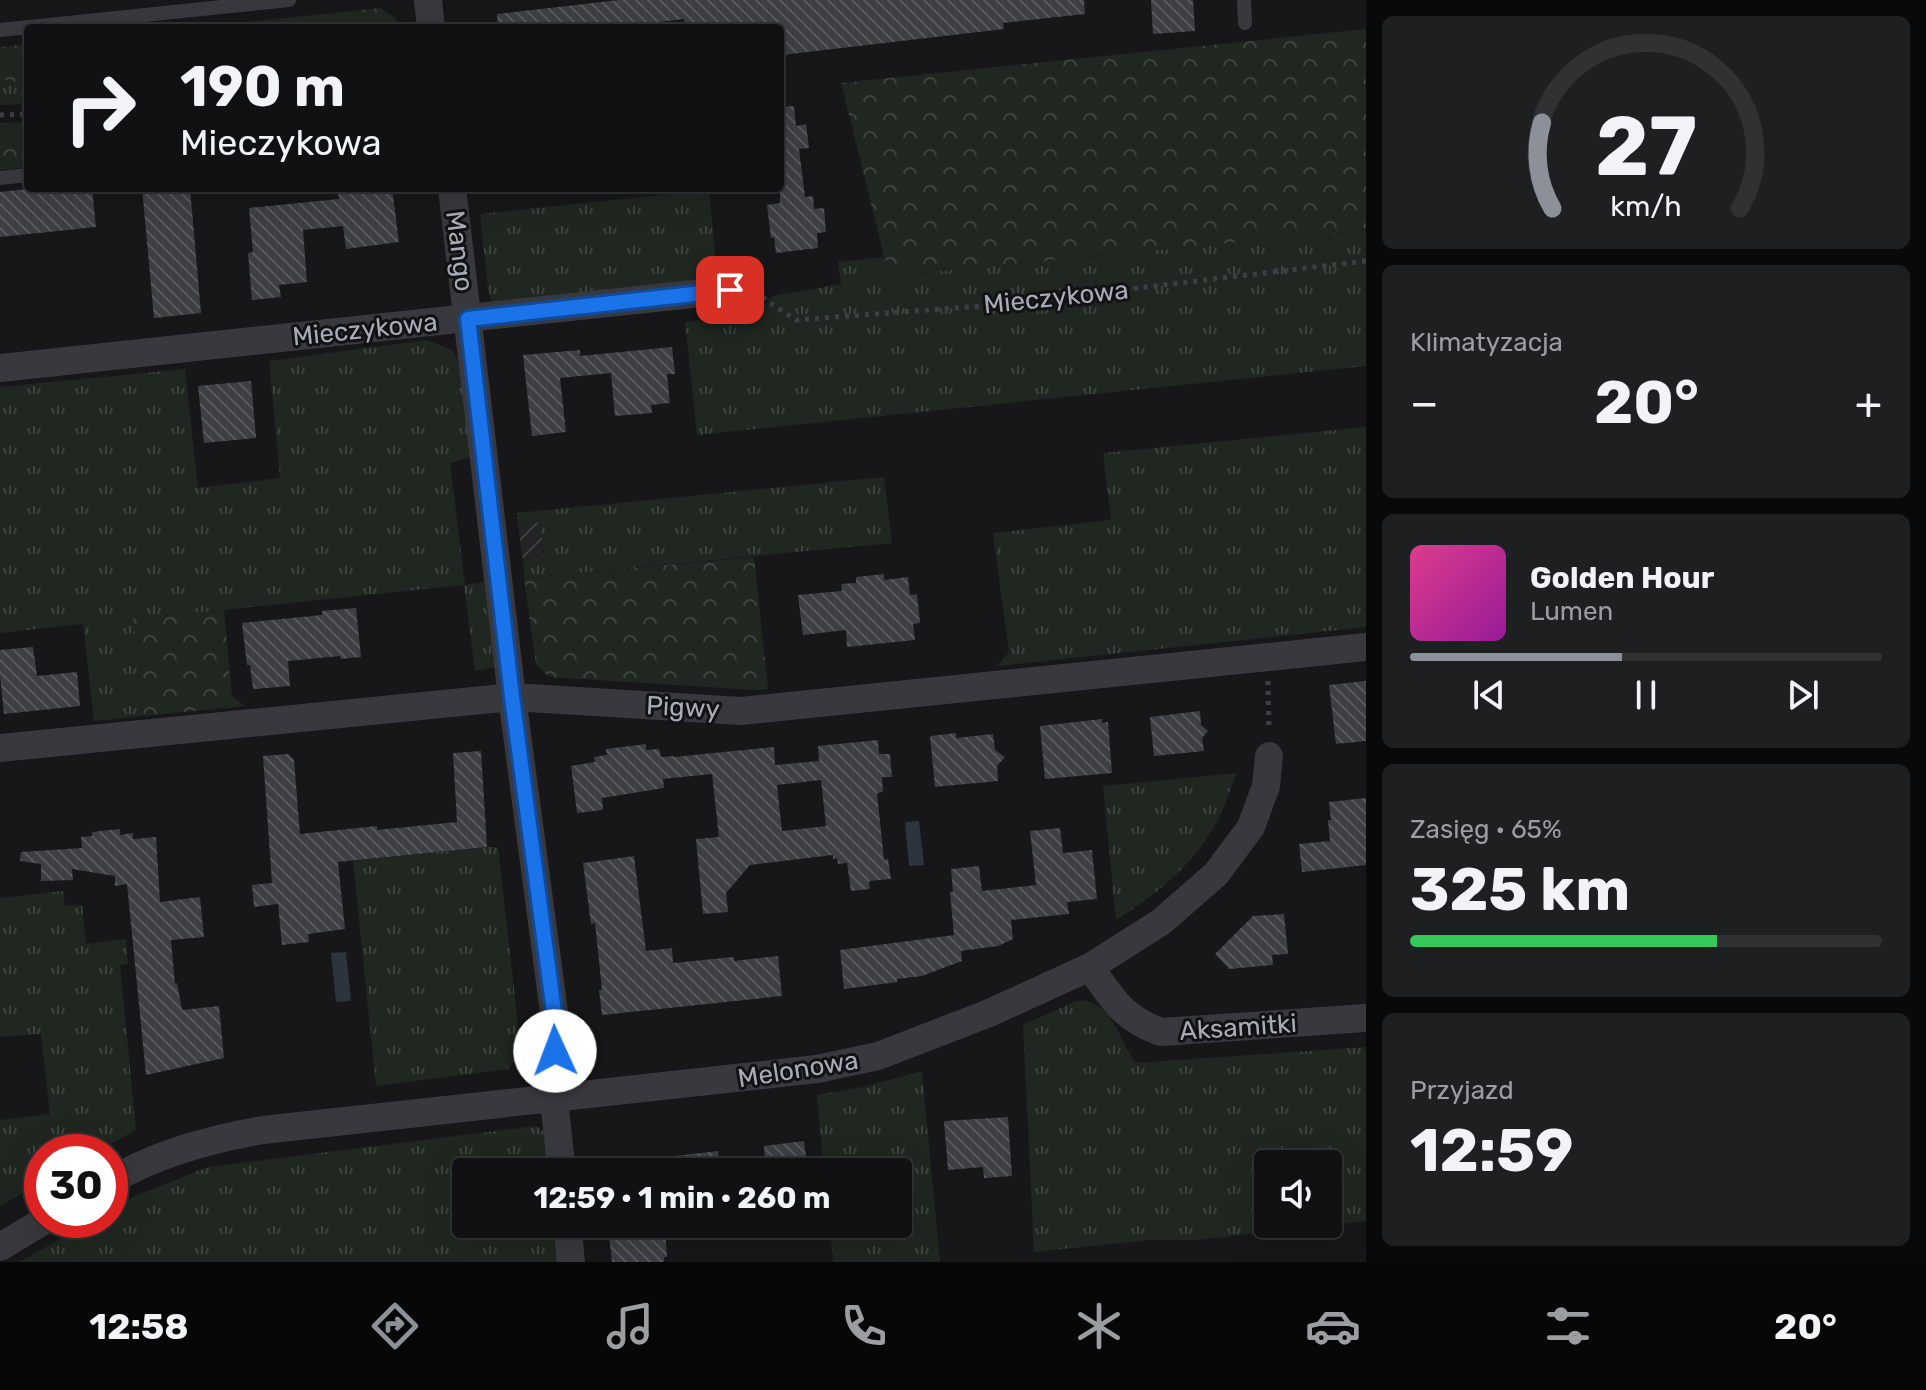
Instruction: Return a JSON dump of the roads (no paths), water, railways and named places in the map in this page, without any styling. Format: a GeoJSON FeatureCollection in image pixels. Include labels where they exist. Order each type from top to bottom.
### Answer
{"type":"FeatureCollection","features":[{"type":"Feature","properties":{"kind":"street"},"geometry":{"type":"LineString","coordinates":[[428,0],[431,24]]}},
{"type":"Feature","properties":{"kind":"street","name":"Mango"},"geometry":{"type":"LineString","coordinates":[[452,192],[512,697],[556,1027],[554,1100],[560,1158]]}},
{"type":"Feature","properties":{"kind":"street","name":"Mieczykowa"},"geometry":{"type":"LineString","coordinates":[[0,368],[730,290]]}},
{"type":"Feature","properties":{"kind":"street","name":"Pigwy"},"geometry":{"type":"LineString","coordinates":[[0,748],[512,697],[741,711],[1366,647]]}},
{"type":"Feature","properties":{"kind":"street","name":"Melonowa"},"geometry":{"type":"LineString","coordinates":[[128,1171],[211,1140],[234,1135],[817,1069],[878,1056],[987,1014],[1090,967],[1161,922],[1216,874],[1242,841],[1258,812],[1266,786],[1269,756]]}},
{"type":"Feature","properties":{"kind":"street","name":"Aksamitki"},"geometry":{"type":"LineString","coordinates":[[1090,967],[1130,1018],[1161,1032],[1366,1018]]}},
{"type":"Feature","properties":{"kind":"street"},"geometry":{"type":"LineString","coordinates":[[0,1247],[24,1233]]}},
{"type":"Feature","properties":{"kind":"street"},"geometry":{"type":"LineString","coordinates":[[568,1238],[571,1262]]}},
{"type":"Feature","properties":{"kind":"lane"},"geometry":{"type":"LineString","coordinates":[[58,24],[289,0]]}},
{"type":"Feature","properties":{"kind":"lane"},"geometry":{"type":"LineString","coordinates":[[1244,0],[1245,23]]}},
{"type":"Feature","properties":{"kind":"lane"},"geometry":{"type":"LineString","coordinates":[[0,30],[24,28]]}},
{"type":"Feature","properties":{"kind":"lane"},"geometry":{"type":"LineString","coordinates":[[0,178],[24,175]]}}]}
